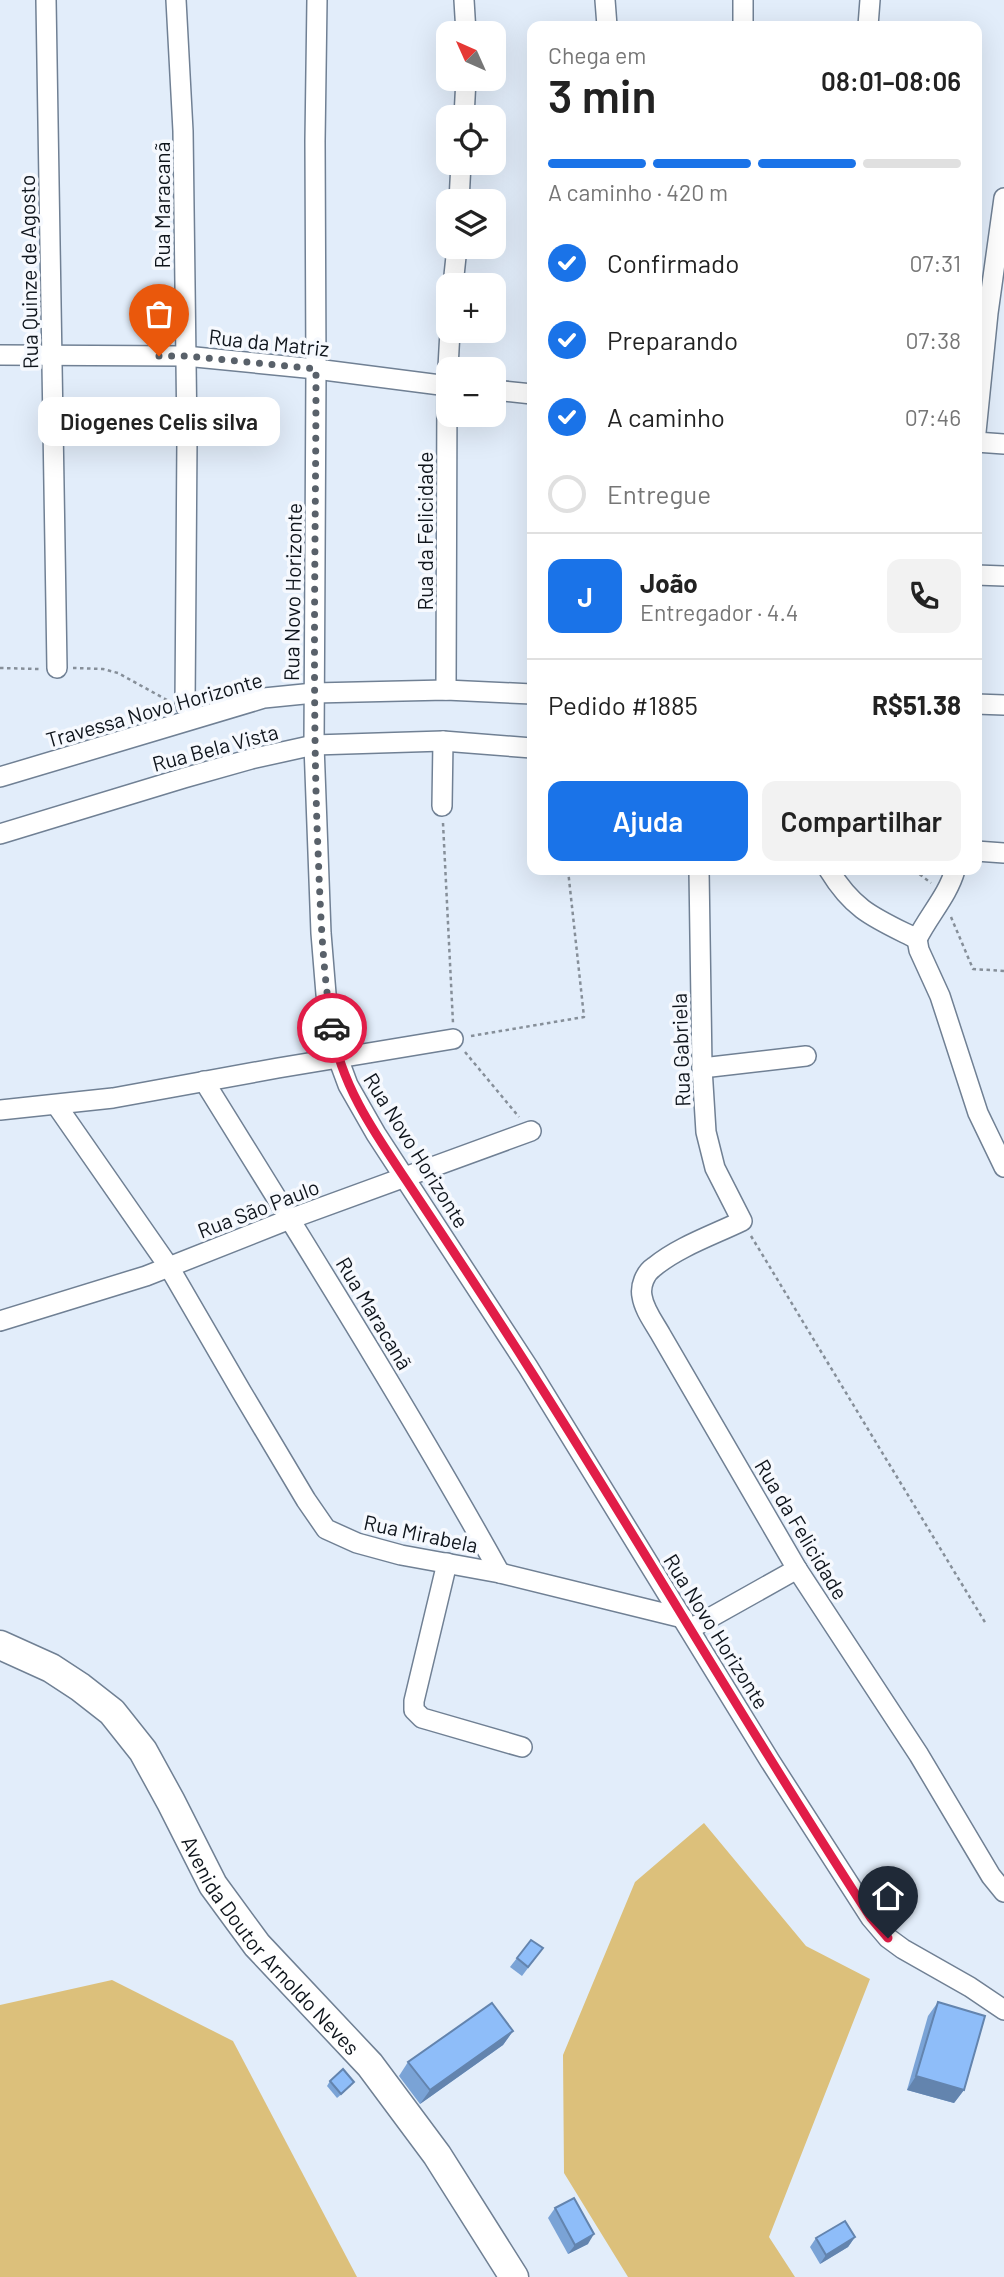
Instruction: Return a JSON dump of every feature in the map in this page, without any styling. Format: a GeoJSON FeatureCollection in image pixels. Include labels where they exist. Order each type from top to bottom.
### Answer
{"type":"FeatureCollection","features":[{"type":"Feature","properties":{"kind":"main road","name":"Avenida Doutor Arnoldo Neves"},"geometry":{"type":"LineString","coordinates":[[0,1645],[51,1668],[112,1712],[143,1751],[213,1885],[257,1945],[370,2065],[437,2155],[514,2277]]}},
{"type":"Feature","properties":{"kind":"street","name":"Rua Quinze de Agosto"},"geometry":{"type":"LineString","coordinates":[[46,0],[57,668]]}},
{"type":"Feature","properties":{"kind":"street","name":"Rua Maracanã"},"geometry":{"type":"LineString","coordinates":[[176,0],[183,131],[186,356],[185,705]]}},
{"type":"Feature","properties":{"kind":"street","name":"Rua Novo Horizonte"},"geometry":{"type":"LineString","coordinates":[[317,0],[314,141],[314,745],[321,933],[326,995],[338,1058],[348,1085],[376,1134],[528,1367],[770,1761],[871,1918],[888,1938],[903,1949],[1004,2010]]}},
{"type":"Feature","properties":{"kind":"street"},"geometry":{"type":"LineString","coordinates":[[464,0],[465,21]]}},
{"type":"Feature","properties":{"kind":"street"},"geometry":{"type":"LineString","coordinates":[[605,0],[607,21]]}},
{"type":"Feature","properties":{"kind":"street"},"geometry":{"type":"LineString","coordinates":[[743,0],[743,21]]}},
{"type":"Feature","properties":{"kind":"street"},"geometry":{"type":"LineString","coordinates":[[868,21],[870,0]]}},
{"type":"Feature","properties":{"kind":"street"},"geometry":{"type":"LineString","coordinates":[[982,397],[996,314],[1003,211]]}},
{"type":"Feature","properties":{"kind":"street","name":"Rua da Matriz"},"geometry":{"type":"LineString","coordinates":[[0,355],[186,356],[436,385]]}},
{"type":"Feature","properties":{"kind":"street"},"geometry":{"type":"LineString","coordinates":[[506,391],[527,393]]}},
{"type":"Feature","properties":{"kind":"street","name":"Rua da Felicidade"},"geometry":{"type":"LineString","coordinates":[[446,690],[447,427]]}},
{"type":"Feature","properties":{"kind":"street"},"geometry":{"type":"LineString","coordinates":[[982,442],[1004,444]]}},
{"type":"Feature","properties":{"kind":"street"},"geometry":{"type":"LineString","coordinates":[[982,575],[1004,576]]}},
{"type":"Feature","properties":{"kind":"street","name":"Travessa Novo Horizonte"},"geometry":{"type":"LineString","coordinates":[[0,777],[264,698],[314,693],[446,690],[527,694]]}},
{"type":"Feature","properties":{"kind":"street"},"geometry":{"type":"LineString","coordinates":[[982,704],[1004,705]]}},
{"type":"Feature","properties":{"kind":"street"},"geometry":{"type":"LineString","coordinates":[[442,806],[443,741]]}},
{"type":"Feature","properties":{"kind":"street","name":"Rua Bela Vista"},"geometry":{"type":"LineString","coordinates":[[0,834],[195,775],[314,745],[443,741],[527,748]]}},
{"type":"Feature","properties":{"kind":"street"},"geometry":{"type":"LineString","coordinates":[[982,851],[1004,853]]}},
{"type":"Feature","properties":{"kind":"street","name":"Rua Gabriela"},"geometry":{"type":"LineString","coordinates":[[699,875],[702,1068],[706,1132],[726,1192],[742,1221]]}},
{"type":"Feature","properties":{"kind":"street"},"geometry":{"type":"LineString","coordinates":[[832,875],[849,900],[917,939]]}},
{"type":"Feature","properties":{"kind":"street"},"geometry":{"type":"LineString","coordinates":[[953,875],[943,897],[925,922],[917,939],[919,950],[940,996],[978,1113],[1004,1167]]}},
{"type":"Feature","properties":{"kind":"street"},"geometry":{"type":"LineString","coordinates":[[0,1110],[113,1098],[453,1039]]}},
{"type":"Feature","properties":{"kind":"street"},"geometry":{"type":"LineString","coordinates":[[702,1068],[806,1056]]}},
{"type":"Feature","properties":{"kind":"street","name":"Rua Maracanã"},"geometry":{"type":"LineString","coordinates":[[204,1081],[439,1464],[500,1573]]}},
{"type":"Feature","properties":{"kind":"street","name":"Rua Mirabela"},"geometry":{"type":"LineString","coordinates":[[57,1106],[169,1267],[326,1529],[357,1543],[401,1555],[500,1573],[686,1624]]}},
{"type":"Feature","properties":{"kind":"street","name":"Rua São Paulo"},"geometry":{"type":"LineString","coordinates":[[0,1321],[95,1293],[169,1267],[290,1219],[531,1131]]}},
{"type":"Feature","properties":{"kind":"street","name":"Rua da Felicidade"},"geometry":{"type":"LineString","coordinates":[[742,1221],[652,1267],[646,1276],[641,1295],[644,1304],[797,1569],[919,1755],[1004,1892]]}},
{"type":"Feature","properties":{"kind":"street"},"geometry":{"type":"LineString","coordinates":[[447,1563],[414,1710],[422,1718],[522,1747]]}},
{"type":"Feature","properties":{"kind":"street"},"geometry":{"type":"LineString","coordinates":[[686,1624],[797,1569]]}},
{"type":"Feature","properties":{"kind":"path"},"geometry":{"type":"LineString","coordinates":[[0,668],[110,670],[166,699],[185,705]]}},
{"type":"Feature","properties":{"kind":"path"},"geometry":{"type":"LineString","coordinates":[[442,806],[453,1039],[531,1131]]}},
{"type":"Feature","properties":{"kind":"path"},"geometry":{"type":"LineString","coordinates":[[453,1039],[584,1017],[569,875]]}},
{"type":"Feature","properties":{"kind":"path"},"geometry":{"type":"LineString","coordinates":[[943,897],[973,969],[1004,971]]}},
{"type":"Feature","properties":{"kind":"path"},"geometry":{"type":"LineString","coordinates":[[742,1221],[986,1624]]}},
{"type":"Feature","properties":{"kind":"shaded area"},"geometry":{"type":"Polygon","coordinates":[[[704,1823],[806,1946],[870,1979],[769,2237],[795,2277],[628,2277],[564,2173],[563,2055],[635,1882],[704,1823]]]}},
{"type":"Feature","properties":{"kind":"shaded area"},"geometry":{"type":"Polygon","coordinates":[[[112,1980],[233,2041],[357,2277],[0,2277],[0,2005],[112,1980]]]}},
{"type":"Feature","properties":{"kind":"building"},"geometry":{"type":"Polygon","coordinates":[[[531,1940],[543,1948],[528,1967],[517,1958],[531,1940]]]}},
{"type":"Feature","properties":{"kind":"building"},"geometry":{"type":"Polygon","coordinates":[[[938,2002],[985,2016],[964,2090],[916,2076],[938,2002]]]}},
{"type":"Feature","properties":{"kind":"building"},"geometry":{"type":"Polygon","coordinates":[[[492,2003],[513,2031],[430,2090],[408,2062],[492,2003]]]}},
{"type":"Feature","properties":{"kind":"building"},"geometry":{"type":"Polygon","coordinates":[[[343,2069],[354,2082],[341,2094],[330,2081],[343,2069]]]}},
{"type":"Feature","properties":{"kind":"building"},"geometry":{"type":"Polygon","coordinates":[[[574,2198],[594,2234],[575,2245],[555,2208],[574,2198]]]}},
{"type":"Feature","properties":{"kind":"building"},"geometry":{"type":"Polygon","coordinates":[[[845,2221],[855,2237],[826,2255],[816,2238],[845,2221]]]}},
{"type":"Feature","properties":{"kind":"way so far"},"geometry":{"type":"LineString","coordinates":[[159,356],[186,356],[316,369],[314,745],[321,933],[326,995],[332,1028]]}},
{"type":"Feature","properties":{"kind":"place","name":"Diogenes Celis silva"},"geometry":{"type":"Point","coordinates":[159,356]}},
{"type":"Feature","properties":{"kind":"route"},"geometry":{"type":"LineString","coordinates":[[332,1028],[338,1058],[348,1085],[376,1134],[528,1367],[770,1761],[871,1918],[888,1938]]}}]}
